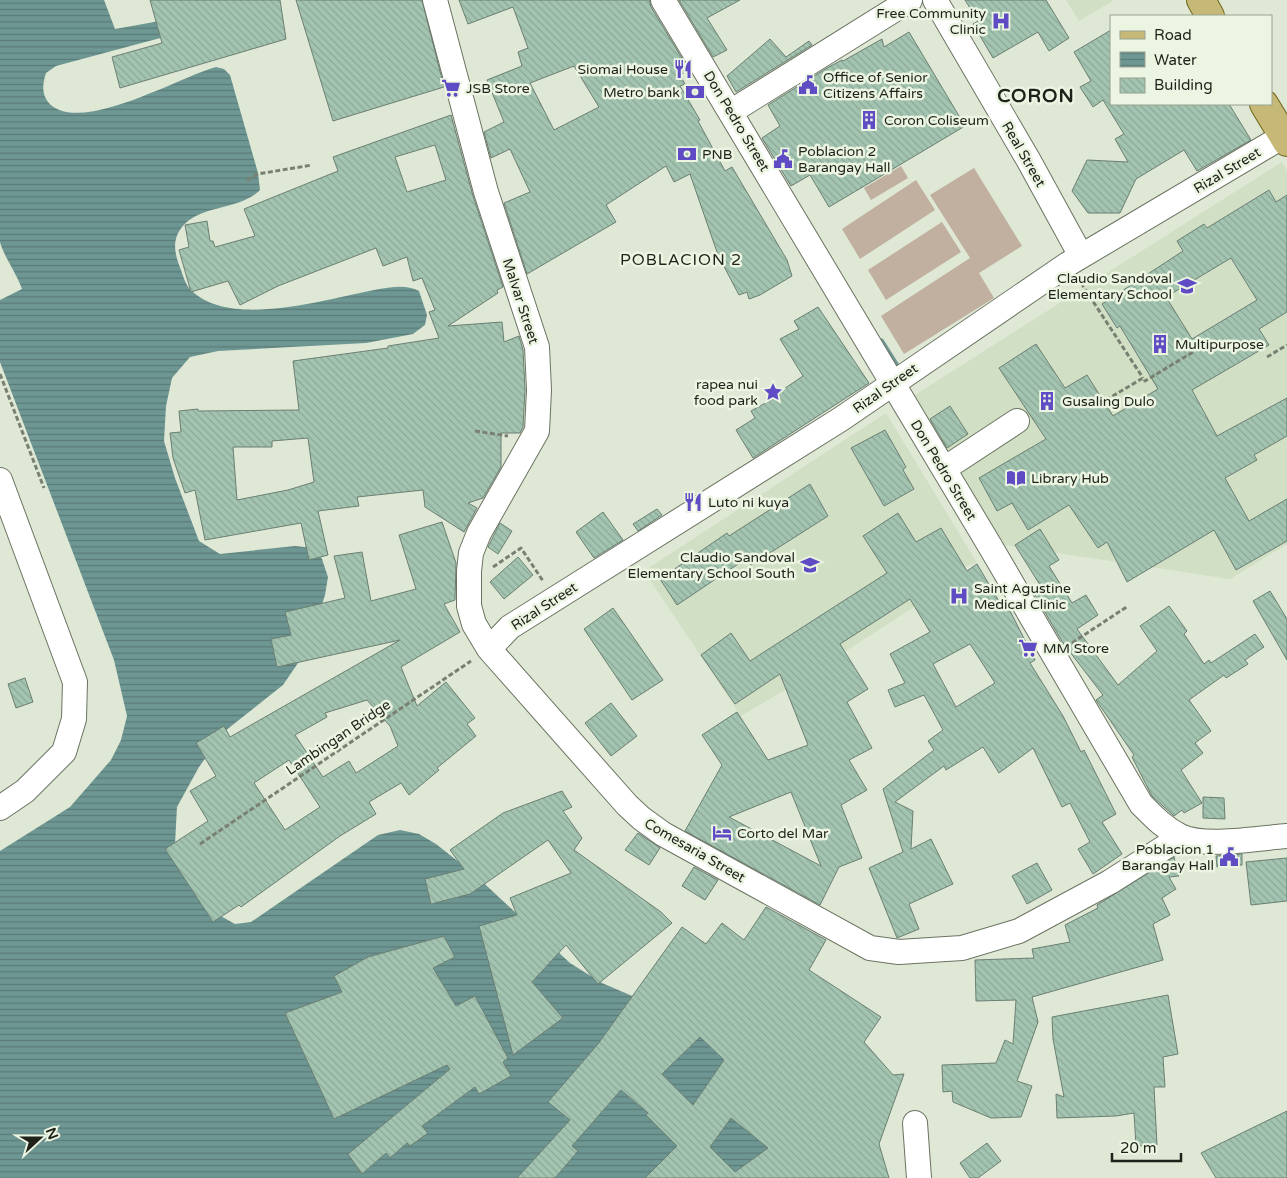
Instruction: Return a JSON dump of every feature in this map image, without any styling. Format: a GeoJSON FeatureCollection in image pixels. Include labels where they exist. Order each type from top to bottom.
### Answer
{"type":"FeatureCollection","features":[{"type":"Feature","properties":{"kind":"main road"},"geometry":{"type":"LineString","coordinates":[[1201,0],[1209,15]]}},
{"type":"Feature","properties":{"kind":"main road"},"geometry":{"type":"LineString","coordinates":[[1265,105],[1286,137]]}},
{"type":"Feature","properties":{"kind":"street","name":"Malvar Street"},"geometry":{"type":"LineString","coordinates":[[435,0],[486,192],[537,347],[540,390],[537,431],[479,533],[471,553],[469,570],[470,606],[474,624],[489,649]]}},
{"type":"Feature","properties":{"kind":"street","name":"Don Pedro Street"},"geometry":{"type":"LineString","coordinates":[[664,0],[732,111],[1141,804],[1163,826],[1182,837],[1217,842],[1287,836]]}},
{"type":"Feature","properties":{"kind":"street"},"geometry":{"type":"LineString","coordinates":[[732,111],[910,0]]}},
{"type":"Feature","properties":{"kind":"street","name":"Real Street"},"geometry":{"type":"LineString","coordinates":[[935,0],[1029,161],[1074,260]]}},
{"type":"Feature","properties":{"kind":"street","name":"Rizal Street"},"geometry":{"type":"LineString","coordinates":[[489,649],[510,627],[841,419],[891,383],[1074,260],[1286,137]]}},
{"type":"Feature","properties":{"kind":"street"},"geometry":{"type":"LineString","coordinates":[[944,469],[1017,421]]}},
{"type":"Feature","properties":{"kind":"street"},"geometry":{"type":"LineString","coordinates":[[0,480],[75,682],[74,719],[64,752],[25,791],[0,808]]}},
{"type":"Feature","properties":{"kind":"street","name":"Comesaria Street"},"geometry":{"type":"LineString","coordinates":[[489,649],[627,805],[642,818],[663,834],[870,948],[899,952],[929,952],[962,948],[1001,938],[1019,931],[1110,882],[1182,837]]}},
{"type":"Feature","properties":{"kind":"street"},"geometry":{"type":"LineString","coordinates":[[915,1123],[919,1178]]}},
{"type":"Feature","properties":{"kind":"path"},"geometry":{"type":"LineString","coordinates":[[247,180],[258,174],[312,165]]}},
{"type":"Feature","properties":{"kind":"path"},"geometry":{"type":"LineString","coordinates":[[1074,260],[1145,381],[1193,352]]}},
{"type":"Feature","properties":{"kind":"path"},"geometry":{"type":"LineString","coordinates":[[1267,357],[1287,345]]}},
{"type":"Feature","properties":{"kind":"path"},"geometry":{"type":"LineString","coordinates":[[0,374],[44,488]]}},
{"type":"Feature","properties":{"kind":"path"},"geometry":{"type":"LineString","coordinates":[[1106,400],[1143,378]]}},
{"type":"Feature","properties":{"kind":"path"},"geometry":{"type":"LineString","coordinates":[[475,431],[533,439]]}},
{"type":"Feature","properties":{"kind":"path"},"geometry":{"type":"LineString","coordinates":[[491,568],[520,548],[554,598]]}},
{"type":"Feature","properties":{"kind":"path"},"geometry":{"type":"LineString","coordinates":[[1053,656],[1128,606]]}},
{"type":"Feature","properties":{"kind":"path","name":"Lambingan Bridge"},"geometry":{"type":"LineString","coordinates":[[200,844],[489,649]]}},
{"type":"Feature","properties":{"kind":"shaded area"},"geometry":{"type":"Polygon","coordinates":[[[1066,0],[1114,0],[1079,21],[1066,0]]]}},
{"type":"Feature","properties":{"kind":"shaded area","name":"Claudio Sandoval Elementary School"},"geometry":{"type":"Polygon","coordinates":[[[1282,162],[1287,171],[1287,544],[1230,579],[991,543],[907,400],[1282,162]]]}},
{"type":"Feature","properties":{"kind":"shaded area"},"geometry":{"type":"Polygon","coordinates":[[[901,166],[908,178],[871,200],[864,188],[901,166]]]}},
{"type":"Feature","properties":{"kind":"shaded area"},"geometry":{"type":"Polygon","coordinates":[[[974,168],[1022,246],[979,273],[994,298],[904,354],[881,316],[970,258],[930,195],[974,168]]]}},
{"type":"Feature","properties":{"kind":"shaded area"},"geometry":{"type":"Polygon","coordinates":[[[916,180],[935,210],[860,259],[842,229],[916,180]]]}},
{"type":"Feature","properties":{"kind":"shaded area"},"geometry":{"type":"Polygon","coordinates":[[[942,222],[961,252],[886,300],[868,270],[942,222]]]}},
{"type":"Feature","properties":{"kind":"shaded area","name":"Claudio Sandoval Elementary School South"},"geometry":{"type":"Polygon","coordinates":[[[886,413],[977,563],[959,568],[934,594],[795,684],[741,716],[644,571],[886,413]]]}},
{"type":"Feature","properties":{"kind":"water"},"geometry":{"type":"Polygon","coordinates":[[[0,0],[104,0],[115,29],[188,16],[190,30],[56,66],[46,73],[43,88],[44,95],[48,102],[62,111],[81,113],[104,109],[154,92],[216,67],[224,69],[230,75],[258,173],[260,190],[242,201],[199,214],[182,227],[176,238],[175,248],[185,281],[191,290],[207,301],[226,307],[249,310],[297,306],[382,289],[405,287],[419,291],[427,315],[425,325],[413,334],[366,343],[218,351],[190,357],[172,378],[166,406],[164,441],[175,478],[199,541],[220,554],[295,546],[314,548],[322,559],[328,577],[325,595],[309,647],[283,685],[225,731],[199,767],[177,807],[175,844],[210,910],[235,924],[251,922],[378,835],[400,830],[419,834],[436,844],[474,874],[570,963],[602,983],[674,1014],[801,1117],[745,1178],[0,1178],[0,851],[70,807],[111,760],[121,740],[127,716],[114,660],[0,362],[0,300],[22,289],[0,242],[0,0]]]}},
{"type":"Feature","properties":{"kind":"building"},"geometry":{"type":"Polygon","coordinates":[[[150,0],[280,0],[286,39],[120,88],[112,57],[162,43],[150,0]]]}},
{"type":"Feature","properties":{"kind":"building"},"geometry":{"type":"Polygon","coordinates":[[[296,0],[422,0],[444,87],[333,121],[296,0]]]}},
{"type":"Feature","properties":{"kind":"building"},"geometry":{"type":"Polygon","coordinates":[[[459,0],[649,0],[651,7],[689,70],[680,75],[685,84],[680,86],[700,120],[698,121],[725,171],[732,167],[787,260],[792,276],[760,295],[749,299],[747,292],[739,295],[718,255],[690,174],[674,182],[666,166],[606,205],[616,222],[527,274],[504,203],[530,192],[510,149],[491,158],[484,132],[504,122],[487,80],[522,66],[518,52],[528,48],[513,7],[468,24],[459,0]],[[574,66],[530,83],[554,130],[599,107],[574,66]]]}},
{"type":"Feature","properties":{"kind":"building"},"geometry":{"type":"Polygon","coordinates":[[[679,0],[740,0],[707,18],[727,50],[713,57],[679,0]]]}},
{"type":"Feature","properties":{"kind":"building"},"geometry":{"type":"Polygon","coordinates":[[[965,0],[1046,0],[1069,38],[1049,51],[1038,32],[993,58],[973,24],[978,21],[965,0]]]}},
{"type":"Feature","properties":{"kind":"building"},"geometry":{"type":"Polygon","coordinates":[[[1110,31],[1110,105],[1230,105],[1251,140],[1197,171],[1184,150],[1136,179],[1120,213],[1088,213],[1072,191],[1087,160],[1128,162],[1115,139],[1124,134],[1103,100],[1093,107],[1080,87],[1091,81],[1074,52],[1110,31]]]}},
{"type":"Feature","properties":{"kind":"building","name":"Coron Coliseum"},"geometry":{"type":"Polygon","coordinates":[[[909,32],[965,126],[829,207],[810,175],[791,186],[762,138],[780,126],[768,105],[827,68],[882,39],[884,47],[909,32]]]}},
{"type":"Feature","properties":{"kind":"building"},"geometry":{"type":"Polygon","coordinates":[[[770,39],[786,57],[809,41],[812,45],[736,92],[727,76],[770,39]]]}},
{"type":"Feature","properties":{"kind":"building"},"geometry":{"type":"Polygon","coordinates":[[[451,115],[473,196],[503,287],[497,290],[498,293],[448,326],[502,322],[504,342],[519,336],[523,350],[525,390],[523,427],[520,433],[501,433],[501,467],[483,498],[468,503],[477,508],[464,532],[425,507],[423,490],[357,497],[359,506],[318,511],[328,555],[309,560],[301,523],[205,540],[195,490],[185,493],[173,458],[170,433],[181,432],[179,411],[198,409],[198,411],[299,410],[293,361],[388,348],[388,346],[439,338],[429,312],[435,310],[422,278],[413,281],[407,257],[383,266],[376,248],[278,286],[240,305],[228,281],[191,292],[179,250],[189,247],[185,225],[207,221],[210,241],[213,241],[215,247],[255,236],[244,209],[338,171],[333,157],[451,115]],[[435,145],[395,157],[407,192],[446,180],[435,145]],[[308,438],[272,441],[272,447],[233,447],[237,500],[288,490],[314,482],[308,438]]]}},
{"type":"Feature","properties":{"kind":"building"},"geometry":{"type":"Polygon","coordinates":[[[1269,190],[1276,202],[1287,195],[1287,312],[1259,329],[1269,345],[1192,390],[1217,436],[1287,398],[1287,436],[1254,455],[1257,460],[1225,478],[1249,521],[1287,499],[1287,541],[1236,570],[1214,530],[1127,582],[1107,542],[1098,548],[1069,505],[1028,530],[1012,503],[997,511],[979,478],[1046,439],[999,368],[1036,344],[1065,388],[1087,375],[1113,416],[1158,389],[1120,326],[1117,328],[1102,304],[1183,251],[1177,241],[1204,224],[1207,228],[1269,190]],[[1231,258],[1166,297],[1192,339],[1257,300],[1231,258]]]}},
{"type":"Feature","properties":{"kind":"building"},"geometry":{"type":"Polygon","coordinates":[[[818,307],[869,383],[753,458],[736,430],[755,418],[751,411],[780,395],[778,393],[803,376],[780,339],[799,329],[794,321],[818,307]]]}},
{"type":"Feature","properties":{"kind":"building"},"geometry":{"type":"Polygon","coordinates":[[[950,406],[968,434],[947,448],[930,419],[950,406]]]}},
{"type":"Feature","properties":{"kind":"building"},"geometry":{"type":"Polygon","coordinates":[[[885,430],[906,467],[903,470],[914,489],[884,506],[851,448],[885,430]]]}},
{"type":"Feature","properties":{"kind":"building"},"geometry":{"type":"Polygon","coordinates":[[[810,484],[828,516],[751,565],[747,558],[677,605],[660,579],[727,533],[729,536],[810,484]]]}},
{"type":"Feature","properties":{"kind":"building"},"geometry":{"type":"Polygon","coordinates":[[[657,509],[662,515],[638,531],[633,524],[657,509]]]}},
{"type":"Feature","properties":{"kind":"building"},"geometry":{"type":"Polygon","coordinates":[[[603,512],[623,540],[594,558],[576,532],[603,512]]]}},
{"type":"Feature","properties":{"kind":"building"},"geometry":{"type":"Polygon","coordinates":[[[898,513],[916,542],[941,528],[967,571],[977,564],[1003,608],[1007,605],[1035,660],[1030,663],[1063,716],[1081,752],[1084,750],[1116,814],[1102,822],[1122,854],[1093,874],[1078,849],[1090,842],[1070,803],[1062,807],[1033,748],[999,773],[983,747],[946,770],[944,766],[895,802],[913,811],[911,849],[931,839],[953,884],[909,904],[919,929],[897,938],[869,868],[903,852],[883,789],[934,750],[928,741],[943,730],[924,695],[895,707],[888,690],[905,683],[890,654],[930,632],[910,599],[840,644],[868,689],[847,702],[872,748],[849,760],[867,790],[841,805],[862,858],[839,867],[820,905],[685,831],[722,765],[702,735],[737,712],[768,760],[808,745],[780,674],[735,704],[701,655],[731,633],[750,661],[887,573],[863,536],[898,513]],[[970,644],[933,664],[956,707],[995,683],[970,644]],[[791,792],[729,817],[821,866],[791,792]]]}},
{"type":"Feature","properties":{"kind":"building"},"geometry":{"type":"Polygon","coordinates":[[[442,522],[456,563],[455,600],[444,604],[460,632],[401,667],[417,706],[446,682],[475,718],[467,724],[476,736],[437,768],[439,770],[409,795],[401,783],[369,802],[376,814],[340,836],[241,907],[239,905],[213,922],[165,849],[208,821],[190,791],[216,776],[196,743],[224,726],[230,737],[400,640],[277,667],[271,639],[291,635],[285,612],[345,598],[334,556],[362,552],[371,601],[416,589],[399,535],[442,522]],[[367,700],[325,713],[327,717],[295,735],[323,777],[349,761],[356,773],[398,746],[390,726],[367,700]],[[289,760],[254,783],[285,830],[320,807],[289,760]]]}},
{"type":"Feature","properties":{"kind":"building"},"geometry":{"type":"Polygon","coordinates":[[[500,523],[512,531],[498,554],[488,547],[500,523]]]}},
{"type":"Feature","properties":{"kind":"building"},"geometry":{"type":"Polygon","coordinates":[[[1040,529],[1059,560],[1049,566],[1072,603],[1086,595],[1098,615],[1077,629],[1118,685],[1157,651],[1140,626],[1169,606],[1187,631],[1184,634],[1204,664],[1209,660],[1211,663],[1255,634],[1264,647],[1245,660],[1248,664],[1226,678],[1224,675],[1189,700],[1211,731],[1195,743],[1203,753],[1181,770],[1202,803],[1184,813],[1182,810],[1174,816],[1152,796],[1132,757],[1134,755],[1096,700],[1103,695],[1063,643],[1032,590],[1040,585],[1015,545],[1040,529]]]}},
{"type":"Feature","properties":{"kind":"building"},"geometry":{"type":"Polygon","coordinates":[[[518,557],[533,575],[504,599],[490,582],[518,557]]]}},
{"type":"Feature","properties":{"kind":"building"},"geometry":{"type":"Polygon","coordinates":[[[1270,591],[1287,619],[1287,660],[1253,601],[1270,591]]]}},
{"type":"Feature","properties":{"kind":"building"},"geometry":{"type":"Polygon","coordinates":[[[613,608],[663,680],[632,700],[584,629],[613,608]]]}},
{"type":"Feature","properties":{"kind":"building"},"geometry":{"type":"Polygon","coordinates":[[[25,678],[33,702],[16,708],[8,684],[25,678]]]}},
{"type":"Feature","properties":{"kind":"building"},"geometry":{"type":"Polygon","coordinates":[[[611,703],[637,736],[611,756],[585,723],[611,703]]]}},
{"type":"Feature","properties":{"kind":"building"},"geometry":{"type":"Polygon","coordinates":[[[562,791],[572,807],[563,811],[582,838],[574,850],[661,912],[672,923],[598,984],[566,945],[532,982],[563,1018],[513,1055],[479,926],[517,915],[510,898],[571,873],[548,840],[470,894],[431,904],[425,879],[464,869],[450,850],[503,813],[562,791]]]}},
{"type":"Feature","properties":{"kind":"building"},"geometry":{"type":"Polygon","coordinates":[[[1203,797],[1224,798],[1225,819],[1203,818],[1203,797]]]}},
{"type":"Feature","properties":{"kind":"building"},"geometry":{"type":"Polygon","coordinates":[[[638,833],[660,848],[649,865],[625,850],[638,833]]]}},
{"type":"Feature","properties":{"kind":"building"},"geometry":{"type":"Polygon","coordinates":[[[1242,854],[1242,865],[1217,867],[1216,856],[1242,854]]]}},
{"type":"Feature","properties":{"kind":"building"},"geometry":{"type":"Polygon","coordinates":[[[1174,857],[1179,876],[1169,877],[1176,889],[1162,898],[1170,915],[1153,924],[1163,960],[1032,997],[1038,1022],[1017,1081],[1032,1086],[1021,1117],[991,1118],[953,1102],[952,1091],[943,1092],[942,1065],[996,1063],[1005,1040],[1013,1044],[1016,1000],[976,1001],[975,960],[1034,958],[1032,949],[1070,942],[1065,925],[1098,908],[1097,905],[1174,857]]]}},
{"type":"Feature","properties":{"kind":"building"},"geometry":{"type":"Polygon","coordinates":[[[1287,858],[1287,901],[1251,905],[1246,862],[1287,858]]]}},
{"type":"Feature","properties":{"kind":"building"},"geometry":{"type":"Polygon","coordinates":[[[1037,863],[1052,890],[1027,904],[1012,876],[1037,863]]]}},
{"type":"Feature","properties":{"kind":"building"},"geometry":{"type":"Polygon","coordinates":[[[694,867],[718,880],[705,900],[682,886],[694,867]]]}},
{"type":"Feature","properties":{"kind":"building"},"geometry":{"type":"Polygon","coordinates":[[[766,907],[826,940],[809,970],[881,1017],[864,1042],[893,1075],[904,1074],[879,1144],[889,1178],[645,1178],[677,1146],[646,1115],[648,1113],[621,1090],[572,1146],[578,1151],[555,1178],[517,1178],[570,1120],[548,1102],[598,1044],[682,927],[706,944],[722,923],[744,940],[766,907]],[[700,1037],[662,1074],[693,1105],[724,1060],[700,1037]],[[731,1118],[710,1147],[735,1172],[768,1148],[731,1118]]]}},
{"type":"Feature","properties":{"kind":"building"},"geometry":{"type":"Polygon","coordinates":[[[444,936],[455,957],[433,968],[456,1006],[475,996],[508,1058],[503,1062],[511,1076],[479,1094],[475,1087],[422,1126],[428,1133],[410,1146],[407,1143],[390,1158],[386,1153],[362,1174],[348,1154],[450,1069],[447,1065],[334,1119],[285,1013],[342,992],[334,976],[368,957],[444,936]]]}},
{"type":"Feature","properties":{"kind":"building"},"geometry":{"type":"Polygon","coordinates":[[[1168,995],[1178,1054],[1163,1057],[1165,1087],[1154,1087],[1157,1145],[1136,1146],[1134,1113],[1116,1116],[1057,1118],[1056,1094],[1064,1097],[1053,1039],[1052,1017],[1168,995]]]}},
{"type":"Feature","properties":{"kind":"building"},"geometry":{"type":"Polygon","coordinates":[[[1287,1111],[1287,1178],[1216,1178],[1201,1153],[1287,1111]]]}},
{"type":"Feature","properties":{"kind":"building"},"geometry":{"type":"Polygon","coordinates":[[[987,1143],[1001,1161],[978,1178],[970,1178],[960,1163],[987,1143]]]}},
{"type":"Feature","properties":{"kind":"waterway"},"geometry":{"type":"LineString","coordinates":[[881,342],[898,369]]}},
{"type":"Feature","properties":{"kind":"place","name":"Free Community Clinic"},"geometry":{"type":"Point","coordinates":[1001,21]}},
{"type":"Feature","properties":{"kind":"place","name":"Siomai House"},"geometry":{"type":"Point","coordinates":[683,69]}},
{"type":"Feature","properties":{"kind":"place","name":"Office of Senior Citizens Affairs"},"geometry":{"type":"Point","coordinates":[808,85]}},
{"type":"Feature","properties":{"kind":"place","name":"JSB Store"},"geometry":{"type":"Point","coordinates":[451,88]}},
{"type":"Feature","properties":{"kind":"place","name":"Metro bank"},"geometry":{"type":"Point","coordinates":[695,92]}},
{"type":"Feature","properties":{"kind":"place","name":"Coron Coliseum"},"geometry":{"type":"Point","coordinates":[869,120]}},
{"type":"Feature","properties":{"kind":"place","name":"PNB"},"geometry":{"type":"Point","coordinates":[687,154]}},
{"type":"Feature","properties":{"kind":"place","name":"Poblacion 2 Barangay Hall"},"geometry":{"type":"Point","coordinates":[783,159]}},
{"type":"Feature","properties":{"kind":"place","name":"Claudio Sandoval Elementary School"},"geometry":{"type":"Point","coordinates":[1187,286]}},
{"type":"Feature","properties":{"kind":"place","name":"Multipurpose"},"geometry":{"type":"Point","coordinates":[1160,344]}},
{"type":"Feature","properties":{"kind":"place","name":"rapea nui food park"},"geometry":{"type":"Point","coordinates":[773,392]}},
{"type":"Feature","properties":{"kind":"place","name":"Gusaling Dulo"},"geometry":{"type":"Point","coordinates":[1047,401]}},
{"type":"Feature","properties":{"kind":"place","name":"Library Hub"},"geometry":{"type":"Point","coordinates":[1016,478]}},
{"type":"Feature","properties":{"kind":"place","name":"Luto ni kuya"},"geometry":{"type":"Point","coordinates":[693,502]}},
{"type":"Feature","properties":{"kind":"place","name":"Claudio Sandoval Elementary School South"},"geometry":{"type":"Point","coordinates":[810,565]}},
{"type":"Feature","properties":{"kind":"place","name":"Saint Agustine Medical Clinic"},"geometry":{"type":"Point","coordinates":[959,596]}},
{"type":"Feature","properties":{"kind":"place","name":"MM Store"},"geometry":{"type":"Point","coordinates":[1028,648]}},
{"type":"Feature","properties":{"kind":"place","name":"Corto del Mar"},"geometry":{"type":"Point","coordinates":[722,833]}},
{"type":"Feature","properties":{"kind":"place","name":"Poblacion 1 Barangay Hall"},"geometry":{"type":"Point","coordinates":[1229,857]}},
{"type":"Feature","properties":{"kind":"district","name":"CORON"},"geometry":{"type":"Point","coordinates":[1036,95]}},
{"type":"Feature","properties":{"kind":"district","name":"POBLACION 2"},"geometry":{"type":"Point","coordinates":[681,259]}}]}
